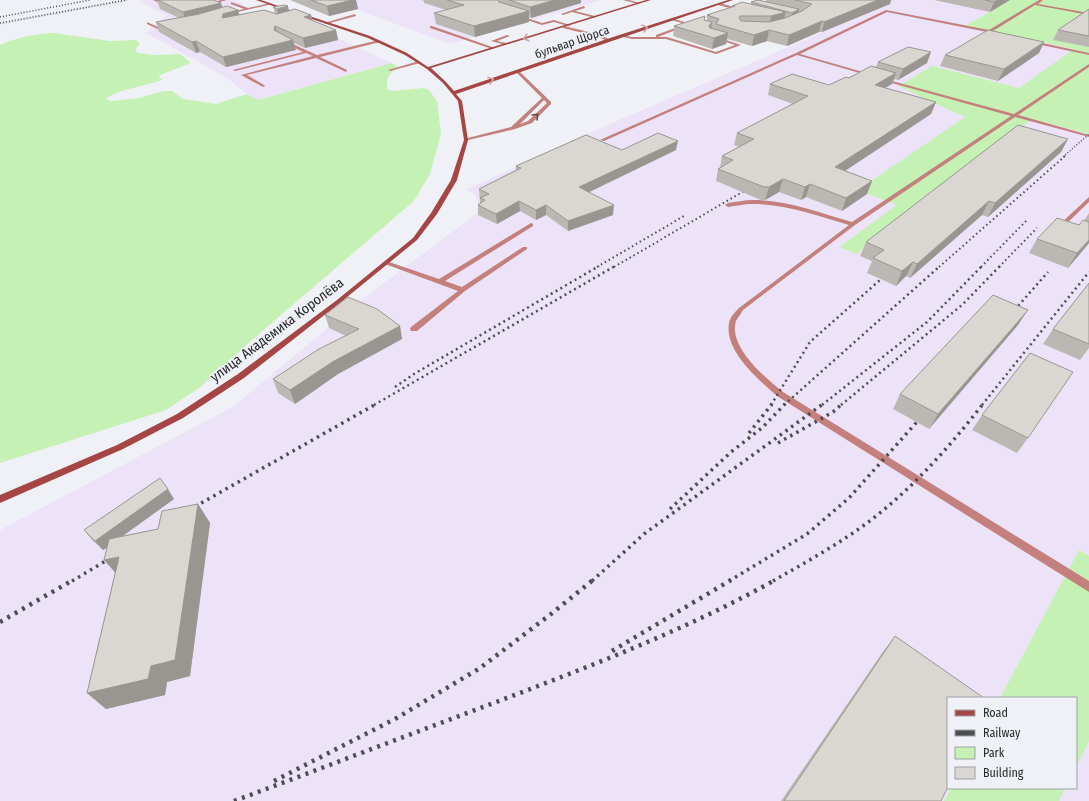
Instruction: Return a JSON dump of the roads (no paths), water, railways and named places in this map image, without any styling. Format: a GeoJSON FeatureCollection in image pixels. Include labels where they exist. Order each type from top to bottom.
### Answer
{"type":"FeatureCollection","features":[{"type":"Feature","properties":{"kind":"main road"},"geometry":{"type":"LineString","coordinates":[[258,0],[379,41],[428,68],[454,93]]}},
{"type":"Feature","properties":{"kind":"main road","name":"бульвар Щорса"},"geometry":{"type":"LineString","coordinates":[[428,68],[649,0]]}},
{"type":"Feature","properties":{"kind":"main road","name":"бульвар Щорса"},"geometry":{"type":"LineString","coordinates":[[454,93],[608,40],[731,0]]}},
{"type":"Feature","properties":{"kind":"main road","name":"улица Академика Королёва"},"geometry":{"type":"LineString","coordinates":[[0,499],[120,447],[180,416],[241,376],[387,263],[415,238],[434,214],[454,180],[466,140],[460,101],[454,93]]}},
{"type":"Feature","properties":{"kind":"street"},"geometry":{"type":"LineString","coordinates":[[155,0],[164,4],[184,0]]}},
{"type":"Feature","properties":{"kind":"street"},"geometry":{"type":"LineString","coordinates":[[212,3],[225,0]]}},
{"type":"Feature","properties":{"kind":"street"},"geometry":{"type":"LineString","coordinates":[[625,0],[638,3]]}},
{"type":"Feature","properties":{"kind":"street"},"geometry":{"type":"LineString","coordinates":[[989,32],[1041,0]]}},
{"type":"Feature","properties":{"kind":"street"},"geometry":{"type":"LineString","coordinates":[[232,3],[254,12]]}},
{"type":"Feature","properties":{"kind":"street"},"geometry":{"type":"LineString","coordinates":[[225,14],[270,4]]}},
{"type":"Feature","properties":{"kind":"street"},"geometry":{"type":"LineString","coordinates":[[719,4],[737,9],[744,9]]}},
{"type":"Feature","properties":{"kind":"street"},"geometry":{"type":"LineString","coordinates":[[1035,4],[1089,14]]}},
{"type":"Feature","properties":{"kind":"street"},"geometry":{"type":"LineString","coordinates":[[562,14],[584,7]]}},
{"type":"Feature","properties":{"kind":"street"},"geometry":{"type":"LineString","coordinates":[[572,11],[594,17]]}},
{"type":"Feature","properties":{"kind":"street"},"geometry":{"type":"LineString","coordinates":[[602,140],[797,54],[887,11],[1005,35]]}},
{"type":"Feature","properties":{"kind":"street"},"geometry":{"type":"LineString","coordinates":[[279,14],[293,12]]}},
{"type":"Feature","properties":{"kind":"street"},"geometry":{"type":"LineString","coordinates":[[298,17],[304,15]]}},
{"type":"Feature","properties":{"kind":"street"},"geometry":{"type":"LineString","coordinates":[[326,23],[355,15]]}},
{"type":"Feature","properties":{"kind":"street"},"geometry":{"type":"LineString","coordinates":[[515,15],[542,24],[554,21],[608,40]]}},
{"type":"Feature","properties":{"kind":"street"},"geometry":{"type":"LineString","coordinates":[[652,38],[689,24],[672,20]]}},
{"type":"Feature","properties":{"kind":"street"},"geometry":{"type":"LineString","coordinates":[[148,23],[162,30],[169,29]]}},
{"type":"Feature","properties":{"kind":"street"},"geometry":{"type":"LineString","coordinates":[[431,26],[493,48]]}},
{"type":"Feature","properties":{"kind":"street"},"geometry":{"type":"LineString","coordinates":[[505,44],[493,40],[508,36]]}},
{"type":"Feature","properties":{"kind":"street"},"geometry":{"type":"LineString","coordinates":[[622,36],[632,38],[668,38],[716,53],[739,45],[710,36]]}},
{"type":"Feature","properties":{"kind":"street"},"geometry":{"type":"LineString","coordinates":[[283,40],[346,71]]}},
{"type":"Feature","properties":{"kind":"street"},"geometry":{"type":"LineString","coordinates":[[1028,40],[1089,54]]}},
{"type":"Feature","properties":{"kind":"street"},"geometry":{"type":"LineString","coordinates":[[263,86],[243,74],[379,41]]}},
{"type":"Feature","properties":{"kind":"street"},"geometry":{"type":"LineString","coordinates":[[235,70],[307,52]]}},
{"type":"Feature","properties":{"kind":"street"},"geometry":{"type":"LineString","coordinates":[[797,54],[1089,136]]}},
{"type":"Feature","properties":{"kind":"street"},"geometry":{"type":"LineString","coordinates":[[390,70],[419,62]]}},
{"type":"Feature","properties":{"kind":"street"},"geometry":{"type":"LineString","coordinates":[[1089,65],[853,224],[741,309],[735,316],[732,325],[736,344],[761,377],[780,394],[1089,587]]}},
{"type":"Feature","properties":{"kind":"street"},"geometry":{"type":"LineString","coordinates":[[466,140],[530,122],[549,103],[517,71]]}},
{"type":"Feature","properties":{"kind":"street"},"geometry":{"type":"LineString","coordinates":[[1070,229],[1062,226],[1089,198]]}},
{"type":"Feature","properties":{"kind":"street"},"geometry":{"type":"LineString","coordinates":[[728,205],[753,202],[775,204],[800,208],[853,224]]}},
{"type":"Feature","properties":{"kind":"street"},"geometry":{"type":"LineString","coordinates":[[439,282],[531,225]]}},
{"type":"Feature","properties":{"kind":"street"},"geometry":{"type":"LineString","coordinates":[[414,329],[463,290],[525,248]]}},
{"type":"Feature","properties":{"kind":"street"},"geometry":{"type":"LineString","coordinates":[[387,263],[463,290]]}},
{"type":"Feature","properties":{"kind":"railway"},"geometry":{"type":"LineString","coordinates":[[0,17],[90,0]]}},
{"type":"Feature","properties":{"kind":"railway"},"geometry":{"type":"LineString","coordinates":[[0,23],[126,0]]}},
{"type":"Feature","properties":{"kind":"railway"},"geometry":{"type":"LineString","coordinates":[[1063,157],[1089,134]]}},
{"type":"Feature","properties":{"kind":"railway"},"geometry":{"type":"LineString","coordinates":[[939,267],[1065,156]]}},
{"type":"Feature","properties":{"kind":"railway"},"geometry":{"type":"LineString","coordinates":[[614,267],[744,191]]}},
{"type":"Feature","properties":{"kind":"railway"},"geometry":{"type":"LineString","coordinates":[[597,267],[684,216]]}},
{"type":"Feature","properties":{"kind":"railway"},"geometry":{"type":"LineString","coordinates":[[981,267],[1027,220]]}},
{"type":"Feature","properties":{"kind":"railway"},"geometry":{"type":"LineString","coordinates":[[999,267],[1037,228]]}},
{"type":"Feature","properties":{"kind":"railway"},"geometry":{"type":"LineString","coordinates":[[395,387],[414,374],[599,266]]}},
{"type":"Feature","properties":{"kind":"railway"},"geometry":{"type":"LineString","coordinates":[[374,405],[615,266]]}},
{"type":"Feature","properties":{"kind":"railway"},"geometry":{"type":"LineString","coordinates":[[784,405],[940,266]]}},
{"type":"Feature","properties":{"kind":"railway"},"geometry":{"type":"LineString","coordinates":[[822,405],[927,322],[982,266]]}},
{"type":"Feature","properties":{"kind":"railway"},"geometry":{"type":"LineString","coordinates":[[841,405],[962,305],[1000,266]]}},
{"type":"Feature","properties":{"kind":"railway"},"geometry":{"type":"LineString","coordinates":[[1011,314],[1048,272]]}},
{"type":"Feature","properties":{"kind":"railway"},"geometry":{"type":"LineString","coordinates":[[982,405],[1089,272]]}},
{"type":"Feature","properties":{"kind":"railway"},"geometry":{"type":"LineString","coordinates":[[771,405],[810,342],[880,280]]}},
{"type":"Feature","properties":{"kind":"railway"},"geometry":{"type":"LineString","coordinates":[[189,510],[376,404]]}},
{"type":"Feature","properties":{"kind":"railway"},"geometry":{"type":"LineString","coordinates":[[749,433],[772,404]]}},
{"type":"Feature","properties":{"kind":"railway"},"geometry":{"type":"LineString","coordinates":[[592,581],[644,534],[823,404]]}},
{"type":"Feature","properties":{"kind":"railway"},"geometry":{"type":"LineString","coordinates":[[778,443],[833,412],[842,404]]}},
{"type":"Feature","properties":{"kind":"railway"},"geometry":{"type":"LineString","coordinates":[[773,581],[848,537],[887,507],[931,465],[983,404]]}},
{"type":"Feature","properties":{"kind":"railway"},"geometry":{"type":"LineString","coordinates":[[670,509],[731,452],[763,427],[784,405]]}},
{"type":"Feature","properties":{"kind":"railway"},"geometry":{"type":"LineString","coordinates":[[729,581],[807,534],[849,498],[924,414]]}},
{"type":"Feature","properties":{"kind":"railway"},"geometry":{"type":"LineString","coordinates":[[72,581],[114,556]]}},
{"type":"Feature","properties":{"kind":"railway"},"geometry":{"type":"LineString","coordinates":[[0,622],[73,580]]}},
{"type":"Feature","properties":{"kind":"railway"},"geometry":{"type":"LineString","coordinates":[[274,781],[395,719],[480,668],[593,580]]}},
{"type":"Feature","properties":{"kind":"railway"},"geometry":{"type":"LineString","coordinates":[[612,651],[731,580]]}},
{"type":"Feature","properties":{"kind":"railway"},"geometry":{"type":"LineString","coordinates":[[234,801],[605,660],[708,615],[775,580]]}}]}
